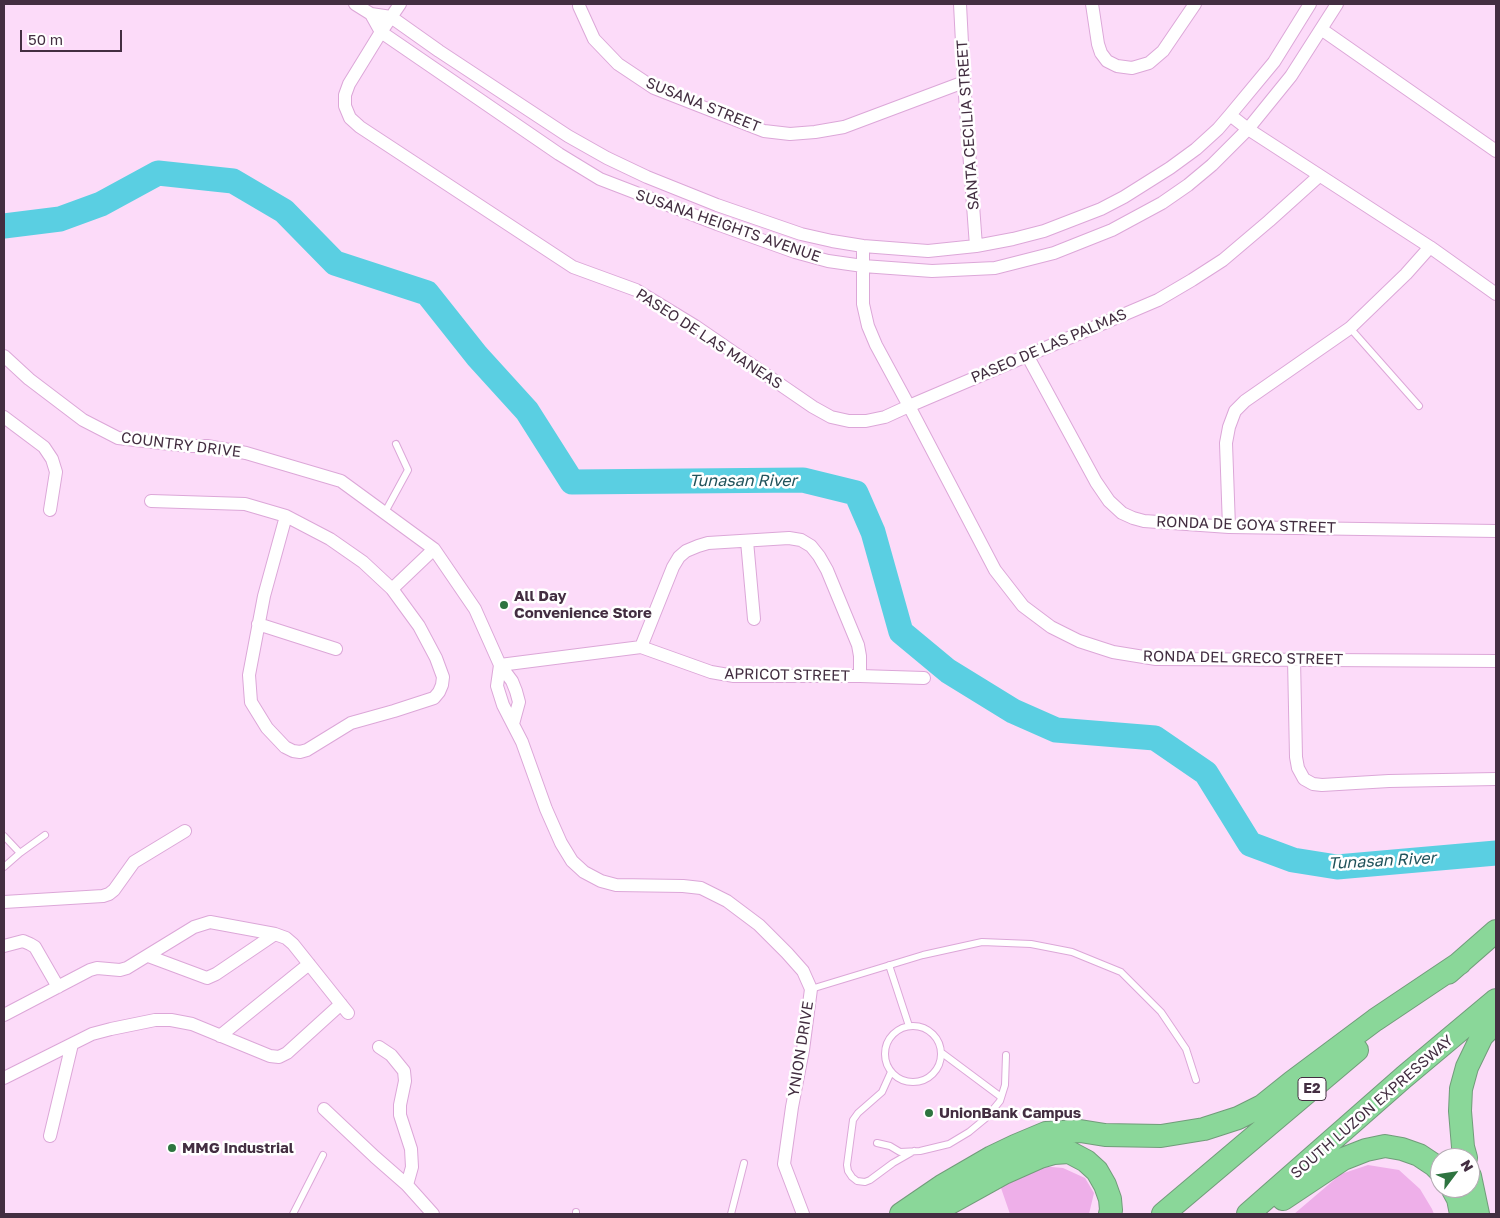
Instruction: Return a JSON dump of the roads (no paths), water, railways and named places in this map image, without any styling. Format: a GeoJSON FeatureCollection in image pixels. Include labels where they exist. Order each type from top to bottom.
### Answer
{"type":"FeatureCollection","features":[{"type":"Feature","properties":{"kind":"highway","name":"E2"},"geometry":{"type":"LineString","coordinates":[[1163,1214],[1460,964],[1496,931]]}},
{"type":"Feature","properties":{"kind":"highway"},"geometry":{"type":"LineString","coordinates":[[901,1214],[942,1186],[992,1157],[1046,1133],[1080,1131],[1105,1135],[1161,1136],[1204,1129],[1238,1118],[1262,1106],[1374,1020],[1460,964]]}},
{"type":"Feature","properties":{"kind":"highway","name":"SOUTH LUZON EXPRESSWAY"},"geometry":{"type":"LineString","coordinates":[[1248,1214],[1404,1076],[1496,1000]]}},
{"type":"Feature","properties":{"kind":"highway"},"geometry":{"type":"LineString","coordinates":[[1463,1148],[1460,1111],[1461,1089],[1467,1067],[1482,1036],[1496,1022]]}},
{"type":"Feature","properties":{"kind":"highway"},"geometry":{"type":"LineString","coordinates":[[1262,1214],[1343,1159],[1366,1150],[1385,1146],[1402,1149],[1419,1155],[1430,1162]]}},
{"type":"Feature","properties":{"kind":"highway"},"geometry":{"type":"LineString","coordinates":[[930,1214],[1004,1173],[1040,1157],[1054,1153],[1069,1152],[1086,1161],[1097,1171],[1110,1199],[1112,1210],[1110,1214]]}},
{"type":"Feature","properties":{"kind":"highway"},"geometry":{"type":"LineString","coordinates":[[1457,1198],[1461,1214]]}},
{"type":"Feature","properties":{"kind":"highway"},"geometry":{"type":"LineString","coordinates":[[1475,1198],[1478,1214]]}},
{"type":"Feature","properties":{"kind":"street","name":"SUSANA HEIGHTS AVENUE"},"geometry":{"type":"LineString","coordinates":[[356,4],[371,14],[391,17],[507,97],[568,136],[607,158],[647,177],[726,208],[801,234],[863,246],[928,251],[976,246],[1044,231],[1100,209],[1170,168],[1196,149],[1230,115],[1274,62],[1310,4]]}},
{"type":"Feature","properties":{"kind":"street"},"geometry":{"type":"LineString","coordinates":[[380,32],[400,4]]}},
{"type":"Feature","properties":{"kind":"street","name":"SUSANA STREET"},"geometry":{"type":"LineString","coordinates":[[579,4],[594,39],[618,64],[654,88],[764,131],[790,134],[844,127],[964,82]]}},
{"type":"Feature","properties":{"kind":"street","name":"SANTA CECILIA STREET"},"geometry":{"type":"LineString","coordinates":[[960,4],[976,246]]}},
{"type":"Feature","properties":{"kind":"street"},"geometry":{"type":"LineString","coordinates":[[1092,4],[1101,53],[1107,61],[1117,66],[1132,68],[1148,63],[1163,51],[1195,4]]}},
{"type":"Feature","properties":{"kind":"street","name":"SUSANA HEIGHTS AVENUE"},"geometry":{"type":"LineString","coordinates":[[371,14],[380,32],[431,65],[550,149],[600,179],[795,252],[828,261],[863,266],[932,271],[994,268],[1054,253],[1112,230],[1162,203],[1212,165],[1248,129],[1291,76],[1337,4]]}},
{"type":"Feature","properties":{"kind":"street"},"geometry":{"type":"LineString","coordinates":[[1321,29],[1496,151]]}},
{"type":"Feature","properties":{"kind":"street","name":"PASEO DE LAS MANEAS"},"geometry":{"type":"LineString","coordinates":[[380,32],[349,84],[345,95],[345,106],[350,118],[360,127],[573,267],[636,290],[695,326],[831,418],[866,421],[885,417],[909,406]]}},
{"type":"Feature","properties":{"kind":"street"},"geometry":{"type":"LineString","coordinates":[[1230,115],[1318,176],[1430,247],[1496,294]]}},
{"type":"Feature","properties":{"kind":"street","name":"PASEO DE LAS PALMAS"},"geometry":{"type":"LineString","coordinates":[[909,406],[1158,300],[1223,260],[1318,176]]}},
{"type":"Feature","properties":{"kind":"street"},"geometry":{"type":"LineString","coordinates":[[863,246],[863,304],[868,326],[876,345],[909,406]]}},
{"type":"Feature","properties":{"kind":"street"},"geometry":{"type":"LineString","coordinates":[[1229,527],[1226,443],[1235,411],[1245,401],[1350,328],[1406,274],[1430,247]]}},
{"type":"Feature","properties":{"kind":"street","name":"RONDA DE GOYA STREET"},"geometry":{"type":"LineString","coordinates":[[1028,354],[1096,482],[1109,502],[1122,513],[1133,518],[1144,521],[1229,527],[1496,531]]}},
{"type":"Feature","properties":{"kind":"street","name":"COUNTRY DRIVE"},"geometry":{"type":"LineString","coordinates":[[4,356],[29,380],[82,420],[118,438],[188,446],[207,446],[246,453],[341,481],[434,550],[475,609],[500,665],[497,686],[500,696]]}},
{"type":"Feature","properties":{"kind":"street","name":"RONDA DEL GRECO STREET"},"geometry":{"type":"LineString","coordinates":[[909,406],[995,570],[1023,606],[1051,627],[1079,641],[1113,652],[1156,659],[1496,661]]}},
{"type":"Feature","properties":{"kind":"street"},"geometry":{"type":"LineString","coordinates":[[4,417],[44,447],[52,459],[56,472],[50,510]]}},
{"type":"Feature","properties":{"kind":"street"},"geometry":{"type":"LineString","coordinates":[[151,501],[245,504],[286,516],[330,539],[363,562],[392,589],[419,626],[436,658],[443,678],[439,692],[434,698],[351,723],[308,750],[300,752],[285,747],[267,728],[251,702],[249,675],[264,596],[286,516]]}},
{"type":"Feature","properties":{"kind":"street","name":"APRICOT STREET"},"geometry":{"type":"LineString","coordinates":[[500,665],[641,647],[711,672],[734,676],[860,676],[858,645],[827,570],[811,546],[801,540],[790,538],[708,543],[686,551],[673,567],[641,647]]}},
{"type":"Feature","properties":{"kind":"street"},"geometry":{"type":"LineString","coordinates":[[747,541],[754,619]]}},
{"type":"Feature","properties":{"kind":"street"},"geometry":{"type":"LineString","coordinates":[[392,589],[434,550]]}},
{"type":"Feature","properties":{"kind":"street"},"geometry":{"type":"LineString","coordinates":[[258,624],[336,649]]}},
{"type":"Feature","properties":{"kind":"street"},"geometry":{"type":"LineString","coordinates":[[1294,659],[1296,757],[1298,768],[1304,779],[1312,784],[1496,779]]}},
{"type":"Feature","properties":{"kind":"street"},"geometry":{"type":"LineString","coordinates":[[500,665],[512,681],[519,702],[513,724]]}},
{"type":"Feature","properties":{"kind":"street"},"geometry":{"type":"LineString","coordinates":[[860,676],[924,678]]}},
{"type":"Feature","properties":{"kind":"street","name":"YNION DRIVE"},"geometry":{"type":"LineString","coordinates":[[500,696],[522,742],[546,809],[561,843],[572,861],[584,872],[616,885],[701,888],[727,902],[759,925],[803,971],[811,989],[784,1164],[803,1214]]}},
{"type":"Feature","properties":{"kind":"street"},"geometry":{"type":"LineString","coordinates":[[4,902],[103,896],[109,894],[134,862],[185,831]]}},
{"type":"Feature","properties":{"kind":"street"},"geometry":{"type":"LineString","coordinates":[[4,1015],[90,970],[97,968],[120,970],[127,968],[194,927],[210,922],[275,934],[286,938],[293,944],[345,1009],[287,1054],[279,1058],[192,1024],[171,1020],[155,1020],[92,1034],[4,1078]]}},
{"type":"Feature","properties":{"kind":"street"},"geometry":{"type":"LineString","coordinates":[[148,956],[208,978],[275,934]]}},
{"type":"Feature","properties":{"kind":"street"},"geometry":{"type":"LineString","coordinates":[[4,946],[23,941],[30,944],[35,948],[58,986]]}},
{"type":"Feature","properties":{"kind":"street"},"geometry":{"type":"LineString","coordinates":[[220,1036],[309,964]]}},
{"type":"Feature","properties":{"kind":"street"},"geometry":{"type":"LineString","coordinates":[[50,1136],[72,1044]]}},
{"type":"Feature","properties":{"kind":"street"},"geometry":{"type":"LineString","coordinates":[[380,1047],[392,1055],[404,1071],[405,1081],[400,1115],[411,1149],[412,1167],[407,1185]]}},
{"type":"Feature","properties":{"kind":"street"},"geometry":{"type":"LineString","coordinates":[[324,1109],[407,1185],[433,1214]]}},
{"type":"Feature","properties":{"kind":"lane"},"geometry":{"type":"LineString","coordinates":[[1350,328],[1419,406]]}},
{"type":"Feature","properties":{"kind":"lane"},"geometry":{"type":"LineString","coordinates":[[384,514],[408,470],[396,444]]}},
{"type":"Feature","properties":{"kind":"lane"},"geometry":{"type":"LineString","coordinates":[[4,867],[44,835]]}},
{"type":"Feature","properties":{"kind":"lane"},"geometry":{"type":"LineString","coordinates":[[4,836],[20,853]]}},
{"type":"Feature","properties":{"kind":"lane"},"geometry":{"type":"LineString","coordinates":[[811,989],[923,955],[982,942],[1032,944],[1072,952],[1121,972],[1162,1012],[1186,1049],[1196,1080]]}},
{"type":"Feature","properties":{"kind":"lane"},"geometry":{"type":"LineString","coordinates":[[889,966],[909,1026]]}},
{"type":"Feature","properties":{"kind":"lane"},"geometry":{"type":"LineString","coordinates":[[909,1026],[921,1027],[932,1032],[939,1042],[942,1053],[938,1069],[926,1080],[904,1081],[891,1072],[885,1058],[889,1039],[896,1032],[909,1026]]}},
{"type":"Feature","properties":{"kind":"lane"},"geometry":{"type":"LineString","coordinates":[[942,1053],[1002,1097]]}},
{"type":"Feature","properties":{"kind":"lane"},"geometry":{"type":"LineString","coordinates":[[876,1143],[890,1146],[900,1152],[914,1151],[949,1144],[970,1132],[986,1118],[1002,1097],[1005,1084],[1006,1055]]}},
{"type":"Feature","properties":{"kind":"lane"},"geometry":{"type":"LineString","coordinates":[[891,1072],[882,1092],[858,1113],[853,1120],[847,1165],[848,1171],[852,1178],[865,1182],[914,1151]]}},
{"type":"Feature","properties":{"kind":"lane"},"geometry":{"type":"LineString","coordinates":[[293,1214],[323,1155]]}},
{"type":"Feature","properties":{"kind":"lane"},"geometry":{"type":"LineString","coordinates":[[731,1214],[744,1163]]}},
{"type":"Feature","properties":{"kind":"waterway","name":"Tunasan River"},"geometry":{"type":"LineString","coordinates":[[4,226],[60,219],[101,204],[158,173],[233,181],[284,211],[335,263],[427,293],[477,356],[527,411],[572,482],[803,480],[856,493],[873,532],[901,632],[948,671],[1013,711],[1056,730],[1155,738],[1206,773],[1250,844],[1293,860],[1337,867],[1496,853]]}},
{"type":"Feature","properties":{"kind":"place","name":"All Day Convenience Store"},"geometry":{"type":"Point","coordinates":[504,605]}},
{"type":"Feature","properties":{"kind":"place","name":"UnionBank Campus"},"geometry":{"type":"Point","coordinates":[929,1113]}},
{"type":"Feature","properties":{"kind":"place","name":"MMG Industrial"},"geometry":{"type":"Point","coordinates":[172,1148]}}]}
